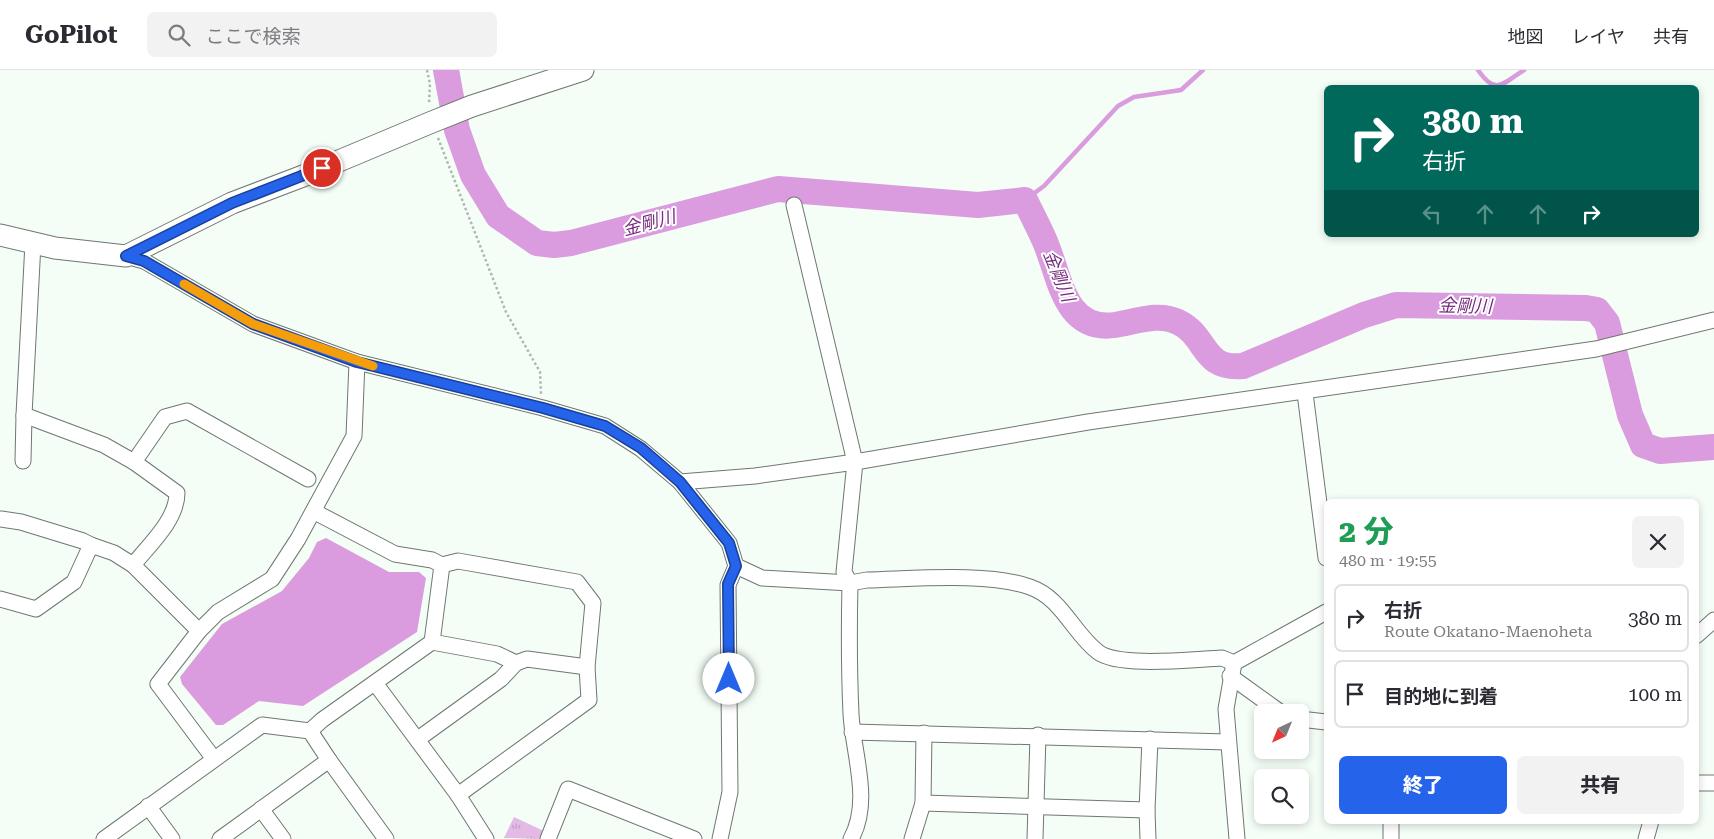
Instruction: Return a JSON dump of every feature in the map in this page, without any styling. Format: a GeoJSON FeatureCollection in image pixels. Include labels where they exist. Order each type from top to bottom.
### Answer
{"type":"FeatureCollection","features":[{"type":"Feature","properties":{"kind":"main road"},"geometry":{"type":"LineString","coordinates":[[0,235],[55,248],[126,256],[232,203],[303,176],[472,106],[583,70]]}},
{"type":"Feature","properties":{"kind":"street"},"geometry":{"type":"LineString","coordinates":[[794,205],[855,462],[844,572],[850,583],[849,640],[852,732],[860,782],[859,816],[851,839]]}},
{"type":"Feature","properties":{"kind":"street"},"geometry":{"type":"LineString","coordinates":[[23,461],[33,243]]}},
{"type":"Feature","properties":{"kind":"street"},"geometry":{"type":"LineString","coordinates":[[126,256],[144,261],[253,324],[357,362],[543,408],[605,426],[641,448],[680,482],[729,543],[736,566],[728,584],[730,792],[720,839]]}},
{"type":"Feature","properties":{"kind":"street"},"geometry":{"type":"LineString","coordinates":[[680,482],[755,476],[855,462],[1088,422],[1305,393],[1604,346],[1714,320]]}},
{"type":"Feature","properties":{"kind":"street"},"geometry":{"type":"LineString","coordinates":[[214,759],[158,684],[199,631],[218,612],[272,579],[315,512],[354,436],[357,362]]}},
{"type":"Feature","properties":{"kind":"street"},"geometry":{"type":"LineString","coordinates":[[1305,393],[1324,542]]}},
{"type":"Feature","properties":{"kind":"street"},"geometry":{"type":"LineString","coordinates":[[134,462],[165,417],[187,411],[308,479]]}},
{"type":"Feature","properties":{"kind":"street"},"geometry":{"type":"LineString","coordinates":[[24,415],[104,445],[134,462],[177,493],[177,504],[161,530],[133,565]]}},
{"type":"Feature","properties":{"kind":"street"},"geometry":{"type":"LineString","coordinates":[[315,512],[395,554],[432,560],[442,565],[458,561],[577,582],[593,603],[588,667],[589,700],[458,795]]}},
{"type":"Feature","properties":{"kind":"street"},"geometry":{"type":"LineString","coordinates":[[1,520],[30,525],[82,540],[91,546],[114,553],[133,565],[199,631]]}},
{"type":"Feature","properties":{"kind":"street"},"geometry":{"type":"LineString","coordinates":[[0,599],[36,609],[74,582],[91,546]]}},
{"type":"Feature","properties":{"kind":"street"},"geometry":{"type":"LineString","coordinates":[[432,642],[442,565]]}},
{"type":"Feature","properties":{"kind":"street"},"geometry":{"type":"LineString","coordinates":[[736,566],[762,578],[850,583],[867,580],[997,579],[1031,587],[1052,600],[1099,653],[1120,662],[1222,658],[1232,670],[1271,704]]}},
{"type":"Feature","properties":{"kind":"street"},"geometry":{"type":"LineString","coordinates":[[1236,839],[1226,709],[1232,670],[1324,613]]}},
{"type":"Feature","properties":{"kind":"street"},"geometry":{"type":"LineString","coordinates":[[1699,633],[1714,620]]}},
{"type":"Feature","properties":{"kind":"street"},"geometry":{"type":"LineString","coordinates":[[104,839],[262,725],[310,731],[322,720],[432,642],[497,654],[516,662]]}},
{"type":"Feature","properties":{"kind":"street"},"geometry":{"type":"LineString","coordinates":[[418,739],[501,679],[516,662],[527,659],[588,667]]}},
{"type":"Feature","properties":{"kind":"street"},"geometry":{"type":"LineString","coordinates":[[375,683],[458,795],[486,839]]}},
{"type":"Feature","properties":{"kind":"street"},"geometry":{"type":"LineString","coordinates":[[1309,721],[1324,722]]}},
{"type":"Feature","properties":{"kind":"street"},"geometry":{"type":"LineString","coordinates":[[310,731],[386,839]]}},
{"type":"Feature","properties":{"kind":"street"},"geometry":{"type":"LineString","coordinates":[[852,732],[1038,735],[1228,742]]}},
{"type":"Feature","properties":{"kind":"street"},"geometry":{"type":"LineString","coordinates":[[912,839],[923,803],[924,733]]}},
{"type":"Feature","properties":{"kind":"street"},"geometry":{"type":"LineString","coordinates":[[1035,839],[1038,735]]}},
{"type":"Feature","properties":{"kind":"street"},"geometry":{"type":"LineString","coordinates":[[1148,839],[1147,810],[1150,739]]}},
{"type":"Feature","properties":{"kind":"street"},"geometry":{"type":"LineString","coordinates":[[220,839],[329,760]]}},
{"type":"Feature","properties":{"kind":"street"},"geometry":{"type":"LineString","coordinates":[[1699,783],[1714,783]]}},
{"type":"Feature","properties":{"kind":"street"},"geometry":{"type":"LineString","coordinates":[[548,839],[568,789],[694,839]]}},
{"type":"Feature","properties":{"kind":"street"},"geometry":{"type":"LineString","coordinates":[[923,803],[1147,810]]}},
{"type":"Feature","properties":{"kind":"street"},"geometry":{"type":"LineString","coordinates":[[148,806],[172,839]]}},
{"type":"Feature","properties":{"kind":"street"},"geometry":{"type":"LineString","coordinates":[[261,809],[283,839]]}},
{"type":"Feature","properties":{"kind":"street"},"geometry":{"type":"LineString","coordinates":[[1391,824],[1391,839]]}},
{"type":"Feature","properties":{"kind":"street"},"geometry":{"type":"LineString","coordinates":[[1646,839],[1650,824]]}},
{"type":"Feature","properties":{"kind":"path"},"geometry":{"type":"LineString","coordinates":[[427,70],[432,122],[506,312],[540,372],[543,408]]}},
{"type":"Feature","properties":{"kind":"green space"},"geometry":{"type":"Polygon","coordinates":[[[514,817],[544,831],[541,839],[504,838],[514,817]]]}},
{"type":"Feature","properties":{"kind":"shaded area"},"geometry":{"type":"Polygon","coordinates":[[[326,538],[389,572],[419,572],[426,578],[417,632],[303,706],[259,701],[223,725],[216,725],[182,684],[180,677],[222,624],[282,591],[309,558],[317,542],[326,538]]]}},
{"type":"Feature","properties":{"kind":"waterway","name":"金剛川"},"geometry":{"type":"LineString","coordinates":[[446,70],[457,130],[473,175],[498,216],[537,243],[554,245],[571,243],[778,189],[978,205],[1025,200],[1044,238],[1067,300],[1085,320],[1098,325],[1115,325],[1155,318],[1170,319],[1188,328],[1212,358],[1219,363],[1229,366],[1243,366],[1364,315],[1396,305],[1586,308],[1597,310],[1607,323],[1630,415],[1643,445],[1660,451],[1714,447]]}},
{"type":"Feature","properties":{"kind":"waterway"},"geometry":{"type":"LineString","coordinates":[[1025,200],[1044,186],[1118,106],[1134,97],[1181,90],[1203,70]]}},
{"type":"Feature","properties":{"kind":"waterway"},"geometry":{"type":"LineString","coordinates":[[1478,70],[1484,78],[1495,85],[1505,83],[1524,70]]}},
{"type":"Feature","properties":{"kind":"slow traffic"},"geometry":{"type":"LineString","coordinates":[[184,284],[253,324],[357,362],[373,366]]}},
{"type":"Feature","properties":{"kind":"route"},"geometry":{"type":"LineString","coordinates":[[322,168],[232,203],[126,256],[144,261],[253,324],[357,362],[543,408],[605,426],[641,448],[680,482],[729,543],[736,566],[728,584],[729,679]]}}]}
